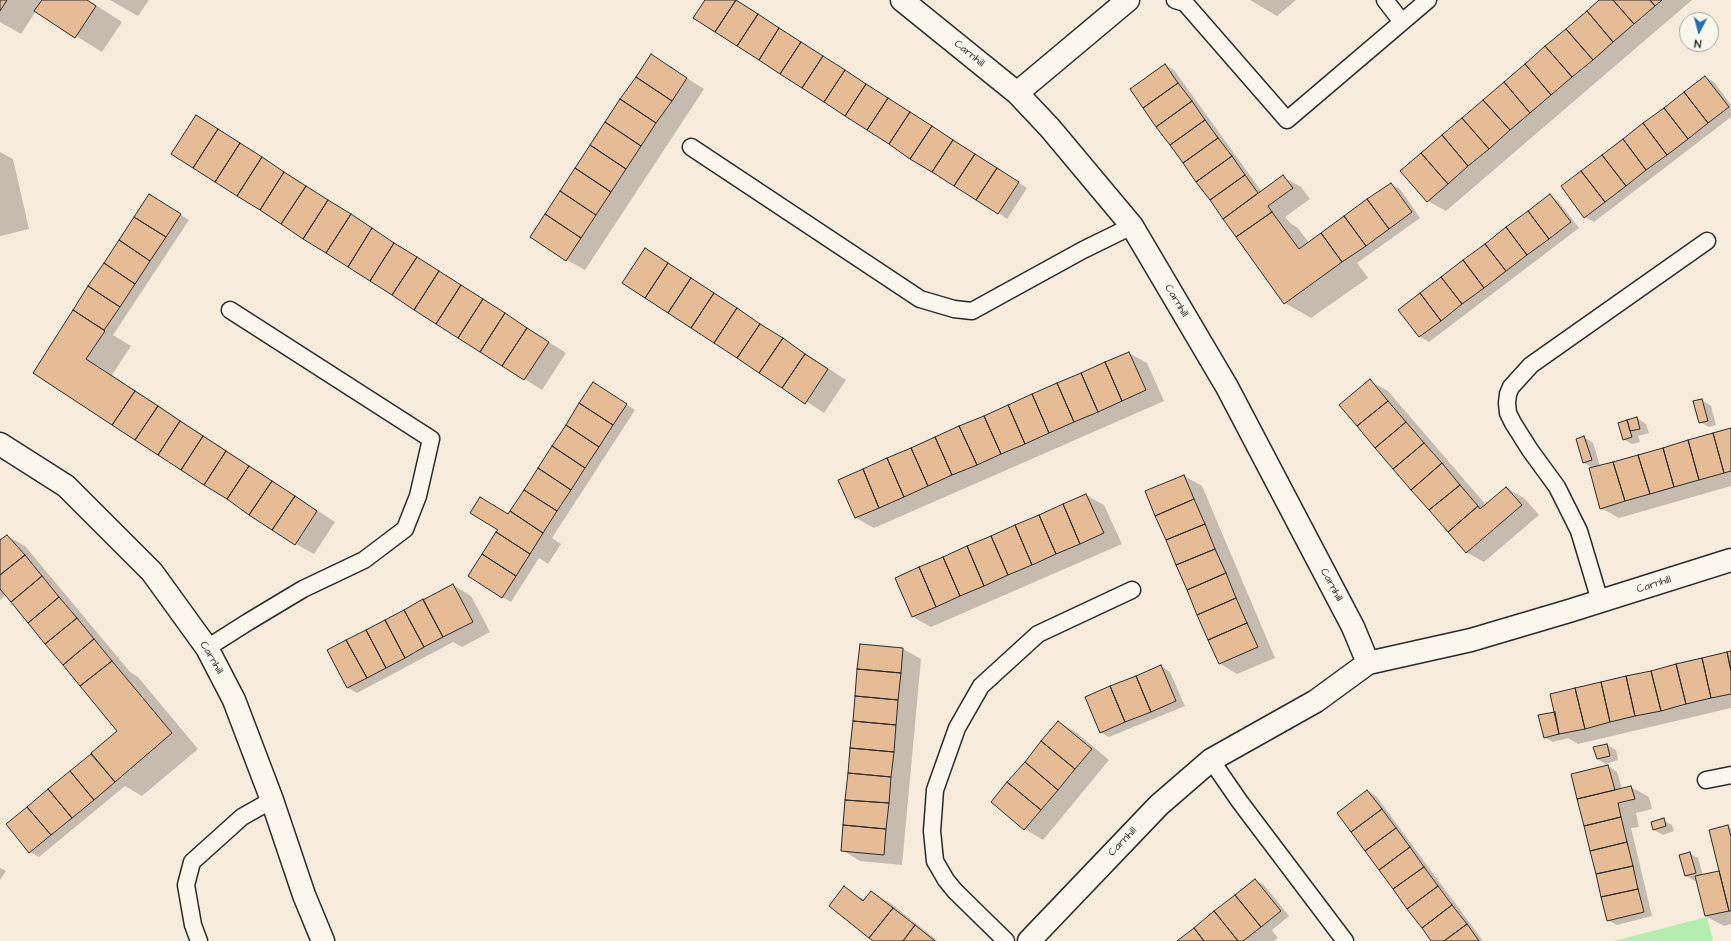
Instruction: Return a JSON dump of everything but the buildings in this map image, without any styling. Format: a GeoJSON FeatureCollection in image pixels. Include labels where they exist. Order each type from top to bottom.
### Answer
{"type":"FeatureCollection","features":[{"type":"Feature","properties":{"kind":"street","name":"Carnhill"},"geometry":{"type":"LineString","coordinates":[[902,0],[1017,93],[1050,128],[1132,226],[1227,387],[1353,627],[1368,663]]}},
{"type":"Feature","properties":{"kind":"street"},"geometry":{"type":"LineString","coordinates":[[1017,93],[1128,0]]}},
{"type":"Feature","properties":{"kind":"street","name":"Carnhill"},"geometry":{"type":"LineString","coordinates":[[1,447],[66,486],[152,572],[208,648],[234,700],[272,800],[304,896],[323,941]]}},
{"type":"Feature","properties":{"kind":"street","name":"Carnhill"},"geometry":{"type":"LineString","coordinates":[[1029,941],[1158,805],[1211,760],[1316,701],[1368,663],[1471,640],[1731,560]]}},
{"type":"Feature","properties":{"kind":"lane"},"geometry":{"type":"LineString","coordinates":[[1175,0],[1186,3],[1287,120],[1428,0]]}},
{"type":"Feature","properties":{"kind":"lane"},"geometry":{"type":"LineString","coordinates":[[1385,0],[1402,22]]}},
{"type":"Feature","properties":{"kind":"lane"},"geometry":{"type":"LineString","coordinates":[[691,147],[920,299],[954,309],[972,310],[1083,250],[1132,226]]}},
{"type":"Feature","properties":{"kind":"lane"},"geometry":{"type":"LineString","coordinates":[[1600,601],[1579,531],[1557,488],[1513,423],[1508,413],[1508,394],[1511,387],[1531,365],[1707,241]]}},
{"type":"Feature","properties":{"kind":"lane"},"geometry":{"type":"LineString","coordinates":[[208,648],[303,589],[364,560],[405,529],[418,496],[431,439],[230,310]]}},
{"type":"Feature","properties":{"kind":"lane"},"geometry":{"type":"LineString","coordinates":[[1006,941],[954,891],[935,862],[932,831],[935,790],[957,728],[981,686],[1038,634],[1132,590]]}},
{"type":"Feature","properties":{"kind":"lane"},"geometry":{"type":"LineString","coordinates":[[1211,760],[1240,802],[1345,941]]}},
{"type":"Feature","properties":{"kind":"lane"},"geometry":{"type":"LineString","coordinates":[[1706,780],[1731,774]]}},
{"type":"Feature","properties":{"kind":"lane"},"geometry":{"type":"LineString","coordinates":[[199,941],[193,926],[186,885],[192,862],[242,817],[272,800]]}},
{"type":"Feature","properties":{"kind":"green space"},"geometry":{"type":"Polygon","coordinates":[[[1707,917],[1713,941],[1614,941],[1707,917]]]}}]}
